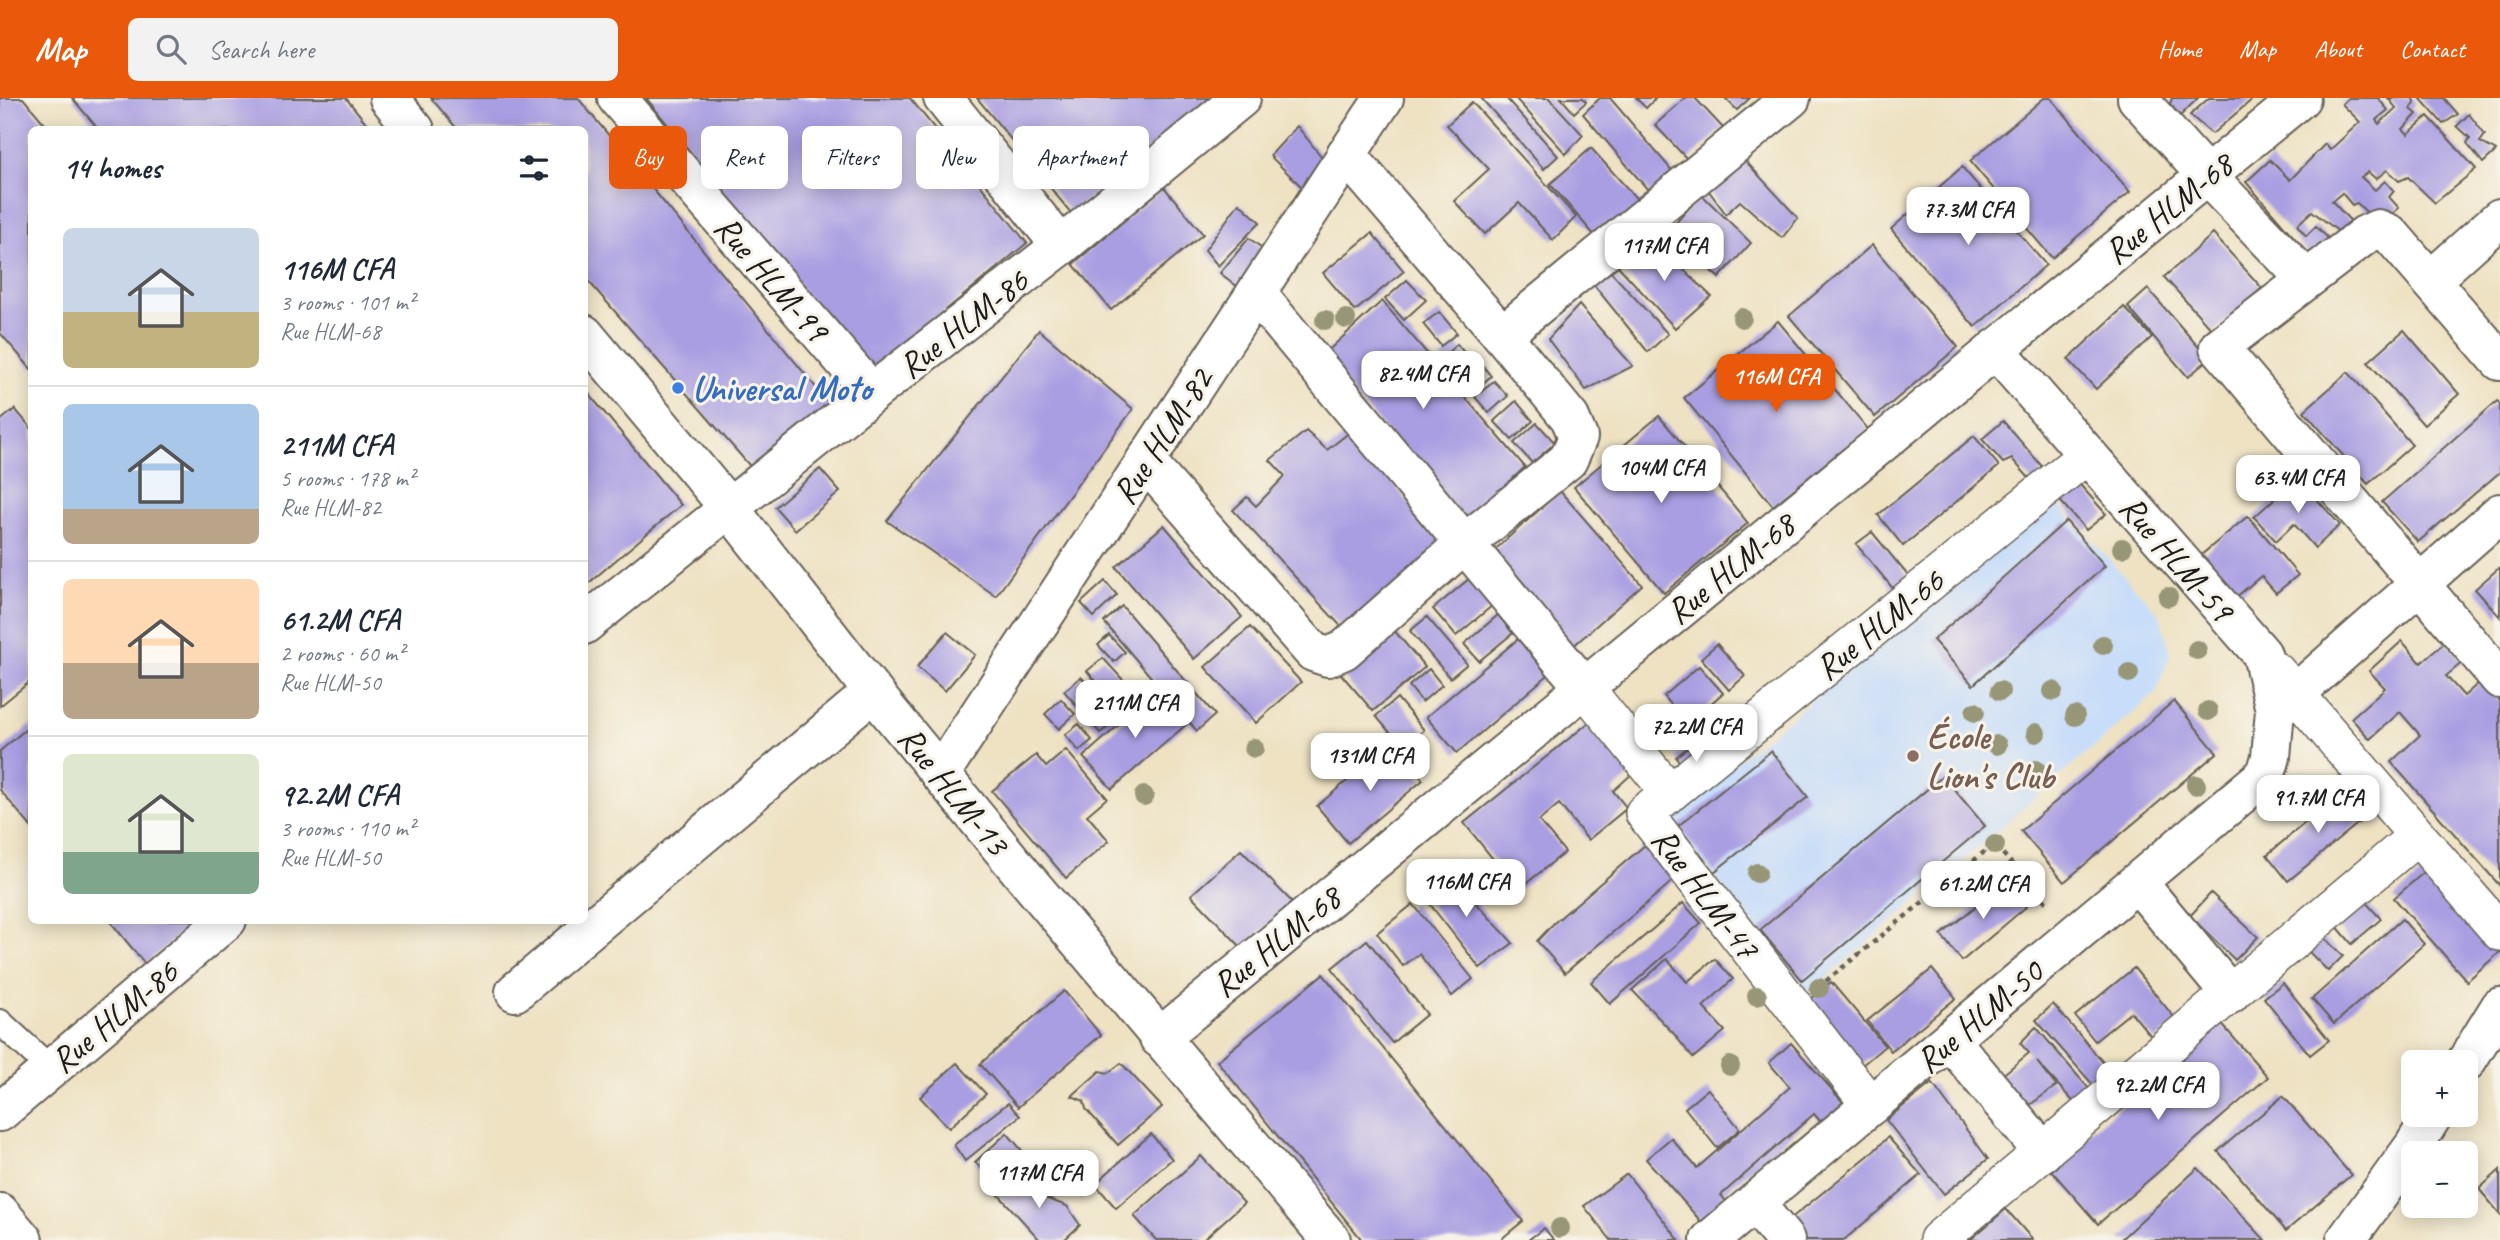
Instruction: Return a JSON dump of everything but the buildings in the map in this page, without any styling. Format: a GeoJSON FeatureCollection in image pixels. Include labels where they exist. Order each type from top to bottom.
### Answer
{"type":"FeatureCollection","features":[{"type":"Feature","properties":{"kind":"street"},"geometry":{"type":"LineString","coordinates":[[389,98],[412,126]]}},
{"type":"Feature","properties":{"kind":"street","name":"Rue HLM-99"},"geometry":{"type":"LineString","coordinates":[[617,98],[872,393]]}},
{"type":"Feature","properties":{"kind":"street"},"geometry":{"type":"LineString","coordinates":[[943,98],[1061,246]]}},
{"type":"Feature","properties":{"kind":"street","name":"Rue HLM-86"},"geometry":{"type":"LineString","coordinates":[[588,622],[872,393],[1061,246],[1241,98]]}},
{"type":"Feature","properties":{"kind":"street","name":"Rue HLM-82"},"geometry":{"type":"LineString","coordinates":[[940,774],[1384,98]]}},
{"type":"Feature","properties":{"kind":"street"},"geometry":{"type":"LineString","coordinates":[[1502,335],[1790,98]]}},
{"type":"Feature","properties":{"kind":"street"},"geometry":{"type":"LineString","coordinates":[[2137,98],[2306,279]]}},
{"type":"Feature","properties":{"kind":"street","name":"Rue HLM-68"},"geometry":{"type":"LineString","coordinates":[[1159,1038],[2301,98]]}},
{"type":"Feature","properties":{"kind":"street"},"geometry":{"type":"LineString","coordinates":[[1145,461],[1313,652],[1328,657],[1344,650],[1464,544],[1568,460],[1578,437],[1570,418],[1346,155]]}},
{"type":"Feature","properties":{"kind":"street"},"geometry":{"type":"LineString","coordinates":[[2431,280],[2500,218]]}},
{"type":"Feature","properties":{"kind":"street"},"geometry":{"type":"LineString","coordinates":[[2500,362],[2390,234],[2378,229],[2365,234],[2219,347],[2500,679]]}},
{"type":"Feature","properties":{"kind":"street"},"geometry":{"type":"LineString","coordinates":[[1256,293],[1584,687]]}},
{"type":"Feature","properties":{"kind":"street","name":"Rue HLM-13"},"geometry":{"type":"LineString","coordinates":[[588,339],[730,509],[940,774],[1331,1240]]}},
{"type":"Feature","properties":{"kind":"street","name":"Rue HLM-59"},"geometry":{"type":"LineString","coordinates":[[1995,349],[2262,654],[2275,710],[2271,757],[2266,774],[2247,792]]}},
{"type":"Feature","properties":{"kind":"street","name":"Rue HLM-66"},"geometry":{"type":"LineString","coordinates":[[1670,793],[2088,454]]}},
{"type":"Feature","properties":{"kind":"street"},"geometry":{"type":"LineString","coordinates":[[2295,694],[2500,513]]}},
{"type":"Feature","properties":{"kind":"street"},"geometry":{"type":"LineString","coordinates":[[2262,654],[2500,932]]}},
{"type":"Feature","properties":{"kind":"street","name":"Rue HLM-47"},"geometry":{"type":"LineString","coordinates":[[1584,687],[1670,793],[1644,813],[1871,1106]]}},
{"type":"Feature","properties":{"kind":"street"},"geometry":{"type":"LineString","coordinates":[[515,992],[873,692]]}},
{"type":"Feature","properties":{"kind":"street","name":"Rue HLM-50"},"geometry":{"type":"LineString","coordinates":[[1710,1240],[2247,792]]}},
{"type":"Feature","properties":{"kind":"street"},"geometry":{"type":"LineString","coordinates":[[1938,1240],[2417,836]]}},
{"type":"Feature","properties":{"kind":"street"},"geometry":{"type":"LineString","coordinates":[[2138,883],[2230,994]]}},
{"type":"Feature","properties":{"kind":"street","name":"Rue HLM-86"},"geometry":{"type":"LineString","coordinates":[[0,1112],[222,924]]}},
{"type":"Feature","properties":{"kind":"street"},"geometry":{"type":"LineString","coordinates":[[2473,1050],[2500,1007]]}},
{"type":"Feature","properties":{"kind":"street"},"geometry":{"type":"LineString","coordinates":[[1950,1040],[2043,1152]]}},
{"type":"Feature","properties":{"kind":"street"},"geometry":{"type":"LineString","coordinates":[[2346,1240],[2425,1127]]}},
{"type":"Feature","properties":{"kind":"street"},"geometry":{"type":"LineString","coordinates":[[1755,1203],[1785,1240]]}},
{"type":"Feature","properties":{"kind":"street"},"geometry":{"type":"LineString","coordinates":[[0,1213],[23,1240]]}},
{"type":"Feature","properties":{"kind":"lane"},"geometry":{"type":"LineString","coordinates":[[0,1022],[51,1069]]}},
{"type":"Feature","properties":{"kind":"path"},"geometry":{"type":"LineString","coordinates":[[1793,1008],[1994,844],[2076,935]]}},
{"type":"Feature","properties":{"kind":"shaded area","name":"École Lion's Club"},"geometry":{"type":"Polygon","coordinates":[[[2056,502],[2159,614],[2171,653],[2155,694],[1809,993],[1667,818],[2056,502]]]}},
{"type":"Feature","properties":{"kind":"place","name":"Universal Moto"},"geometry":{"type":"Point","coordinates":[678,388]}},
{"type":"Feature","properties":{"kind":"place","name":"École Lion's Club"},"geometry":{"type":"Point","coordinates":[1913,756]}}]}
